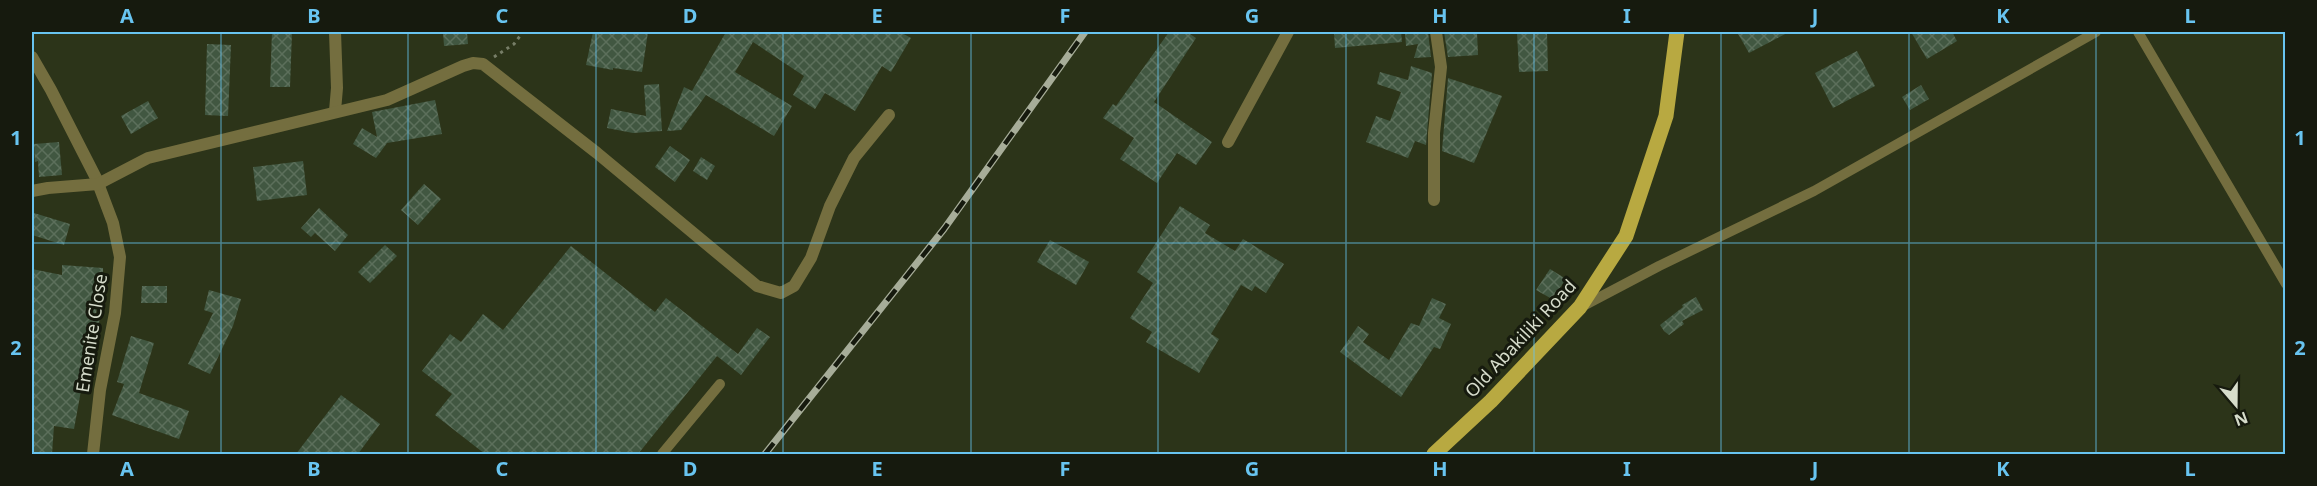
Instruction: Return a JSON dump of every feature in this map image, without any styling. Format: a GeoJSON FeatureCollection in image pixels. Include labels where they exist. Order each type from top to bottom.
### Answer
{"type":"FeatureCollection","features":[{"type":"Feature","properties":{"kind":"main road","name":"Old Abakiliki Road"},"geometry":{"type":"LineString","coordinates":[[1434,454],[1491,401],[1580,307],[1626,236],[1666,116],[1677,32]]}},
{"type":"Feature","properties":{"kind":"street"},"geometry":{"type":"LineString","coordinates":[[335,32],[337,77],[335,111]]}},
{"type":"Feature","properties":{"kind":"street"},"geometry":{"type":"LineString","coordinates":[[1228,142],[1288,32]]}},
{"type":"Feature","properties":{"kind":"street"},"geometry":{"type":"LineString","coordinates":[[1434,200],[1434,133],[1441,67],[1436,32]]}},
{"type":"Feature","properties":{"kind":"street","name":"Emenite Close"},"geometry":{"type":"LineString","coordinates":[[32,57],[86,156],[113,223],[120,257],[115,313],[99,399],[93,454]]}},
{"type":"Feature","properties":{"kind":"street"},"geometry":{"type":"LineString","coordinates":[[32,191],[98,184],[148,158],[387,100],[463,66],[473,63],[483,64],[597,153],[757,286],[781,293],[794,286],[811,258],[830,206],[854,158],[889,115]]}},
{"type":"Feature","properties":{"kind":"lane"},"geometry":{"type":"LineString","coordinates":[[1580,307],[1814,191],[2096,32]]}},
{"type":"Feature","properties":{"kind":"lane"},"geometry":{"type":"LineString","coordinates":[[2138,32],[2286,284]]}},
{"type":"Feature","properties":{"kind":"lane"},"geometry":{"type":"LineString","coordinates":[[662,454],[720,384]]}},
{"type":"Feature","properties":{"kind":"path"},"geometry":{"type":"LineString","coordinates":[[483,64],[514,44],[523,32]]}},
{"type":"Feature","properties":{"kind":"building"},"geometry":{"type":"Polygon","coordinates":[[[272,32],[292,32],[290,87],[270,87],[272,32]]]}},
{"type":"Feature","properties":{"kind":"building"},"geometry":{"type":"Polygon","coordinates":[[[443,32],[467,32],[468,44],[444,46],[443,32]]]}},
{"type":"Feature","properties":{"kind":"building"},"geometry":{"type":"Polygon","coordinates":[[[593,32],[648,32],[642,72],[586,65],[593,32]]]}},
{"type":"Feature","properties":{"kind":"building"},"geometry":{"type":"Polygon","coordinates":[[[726,32],[900,32],[911,38],[891,72],[882,66],[855,111],[825,93],[815,109],[793,95],[804,76],[753,42],[735,72],[792,106],[774,136],[706,95],[681,130],[667,131],[684,87],[692,91],[726,32]]]}},
{"type":"Feature","properties":{"kind":"building"},"geometry":{"type":"Polygon","coordinates":[[[1169,32],[1187,32],[1196,38],[1154,102],[1212,142],[1196,165],[1177,153],[1157,183],[1120,159],[1134,138],[1103,118],[1113,104],[1116,106],[1169,32]]]}},
{"type":"Feature","properties":{"kind":"building"},"geometry":{"type":"Polygon","coordinates":[[[1334,32],[1401,32],[1402,42],[1335,48],[1334,32]]]}},
{"type":"Feature","properties":{"kind":"building"},"geometry":{"type":"Polygon","coordinates":[[[1405,32],[1428,32],[1431,57],[1414,58],[1418,44],[1406,46],[1405,32]]]}},
{"type":"Feature","properties":{"kind":"building"},"geometry":{"type":"Polygon","coordinates":[[[1444,32],[1477,32],[1478,55],[1448,57],[1444,32]]]}},
{"type":"Feature","properties":{"kind":"building"},"geometry":{"type":"Polygon","coordinates":[[[1517,32],[1547,32],[1548,71],[1519,72],[1517,32]]]}},
{"type":"Feature","properties":{"kind":"building"},"geometry":{"type":"Polygon","coordinates":[[[1737,32],[1789,32],[1749,53],[1737,32]]]}},
{"type":"Feature","properties":{"kind":"building"},"geometry":{"type":"Polygon","coordinates":[[[1911,32],[1952,32],[1957,41],[1927,59],[1911,32]]]}},
{"type":"Feature","properties":{"kind":"building"},"geometry":{"type":"Polygon","coordinates":[[[207,44],[231,45],[228,116],[205,115],[207,44]]]}},
{"type":"Feature","properties":{"kind":"building"},"geometry":{"type":"Polygon","coordinates":[[[1857,51],[1875,86],[1833,108],[1815,73],[1857,51]]]}},
{"type":"Feature","properties":{"kind":"building"},"geometry":{"type":"Polygon","coordinates":[[[1411,66],[1432,73],[1426,145],[1415,141],[1408,158],[1366,142],[1376,116],[1390,121],[1401,92],[1377,84],[1380,72],[1408,80],[1411,66]]]}},
{"type":"Feature","properties":{"kind":"building"},"geometry":{"type":"Polygon","coordinates":[[[1448,78],[1502,96],[1474,163],[1442,151],[1448,78]]]}},
{"type":"Feature","properties":{"kind":"building"},"geometry":{"type":"Polygon","coordinates":[[[659,84],[662,131],[633,133],[607,128],[611,109],[646,116],[644,85],[659,84]]]}},
{"type":"Feature","properties":{"kind":"building"},"geometry":{"type":"Polygon","coordinates":[[[1921,85],[1929,99],[1910,110],[1902,97],[1921,85]]]}},
{"type":"Feature","properties":{"kind":"building"},"geometry":{"type":"Polygon","coordinates":[[[435,100],[442,134],[387,143],[376,158],[353,144],[362,128],[377,137],[372,112],[435,100]]]}},
{"type":"Feature","properties":{"kind":"building"},"geometry":{"type":"Polygon","coordinates":[[[148,101],[158,118],[131,134],[121,116],[148,101]]]}},
{"type":"Feature","properties":{"kind":"building"},"geometry":{"type":"Polygon","coordinates":[[[59,142],[62,175],[39,177],[34,144],[59,142]]]}},
{"type":"Feature","properties":{"kind":"building"},"geometry":{"type":"Polygon","coordinates":[[[670,146],[690,160],[675,182],[655,167],[670,146]]]}},
{"type":"Feature","properties":{"kind":"building"},"geometry":{"type":"Polygon","coordinates":[[[701,157],[715,166],[707,180],[693,171],[701,157]]]}},
{"type":"Feature","properties":{"kind":"building"},"geometry":{"type":"Polygon","coordinates":[[[303,161],[307,195],[257,201],[253,167],[303,161]]]}},
{"type":"Feature","properties":{"kind":"building"},"geometry":{"type":"Polygon","coordinates":[[[424,184],[441,199],[418,225],[401,210],[424,184]]]}},
{"type":"Feature","properties":{"kind":"building"},"geometry":{"type":"Polygon","coordinates":[[[1180,206],[1210,225],[1205,233],[1235,251],[1243,239],[1284,264],[1266,293],[1255,286],[1252,291],[1241,285],[1211,334],[1219,339],[1199,373],[1146,342],[1152,332],[1130,318],[1153,283],[1137,272],[1180,206]]]}},
{"type":"Feature","properties":{"kind":"building"},"geometry":{"type":"Polygon","coordinates":[[[319,208],[348,235],[335,251],[315,233],[311,237],[301,228],[319,208]]]}},
{"type":"Feature","properties":{"kind":"building"},"geometry":{"type":"Polygon","coordinates":[[[34,213],[70,224],[64,245],[32,235],[34,213]]]}},
{"type":"Feature","properties":{"kind":"building"},"geometry":{"type":"Polygon","coordinates":[[[1050,240],[1089,262],[1076,285],[1037,262],[1050,240]]]}},
{"type":"Feature","properties":{"kind":"building"},"geometry":{"type":"Polygon","coordinates":[[[385,245],[397,256],[370,283],[358,272],[385,245]]]}},
{"type":"Feature","properties":{"kind":"building"},"geometry":{"type":"Polygon","coordinates":[[[571,246],[655,312],[666,298],[738,354],[757,328],[770,337],[741,375],[717,356],[638,454],[485,454],[435,415],[452,394],[422,371],[450,334],[461,342],[483,314],[503,330],[571,246]]]}},
{"type":"Feature","properties":{"kind":"building"},"geometry":{"type":"Polygon","coordinates":[[[62,265],[103,268],[103,282],[99,282],[96,315],[100,316],[94,359],[91,359],[88,385],[82,385],[74,429],[54,426],[52,454],[32,454],[32,269],[62,275],[62,265]]]}},
{"type":"Feature","properties":{"kind":"building"},"geometry":{"type":"Polygon","coordinates":[[[1550,269],[1566,279],[1552,299],[1536,290],[1550,269]]]}},
{"type":"Feature","properties":{"kind":"building"},"geometry":{"type":"Polygon","coordinates":[[[142,286],[167,286],[167,303],[141,303],[142,286]]]}},
{"type":"Feature","properties":{"kind":"building"},"geometry":{"type":"Polygon","coordinates":[[[209,290],[241,299],[233,326],[210,374],[188,364],[213,313],[204,310],[209,290]]]}},
{"type":"Feature","properties":{"kind":"building"},"geometry":{"type":"Polygon","coordinates":[[[1696,297],[1703,310],[1682,321],[1684,324],[1669,335],[1664,331],[1660,325],[1683,307],[1682,305],[1696,297]]]}},
{"type":"Feature","properties":{"kind":"building"},"geometry":{"type":"Polygon","coordinates":[[[1432,298],[1446,304],[1439,318],[1451,324],[1440,349],[1434,347],[1401,397],[1340,352],[1358,326],[1369,334],[1363,342],[1389,360],[1411,323],[1419,326],[1432,298]]]}},
{"type":"Feature","properties":{"kind":"building"},"geometry":{"type":"Polygon","coordinates":[[[131,336],[154,343],[139,393],[189,411],[179,439],[112,415],[124,384],[117,382],[131,336]]]}},
{"type":"Feature","properties":{"kind":"building"},"geometry":{"type":"Polygon","coordinates":[[[341,395],[380,424],[358,454],[296,454],[341,395]]]}},
{"type":"Feature","properties":{"kind":"railway"},"geometry":{"type":"LineString","coordinates":[[765,454],[944,229],[1085,32]]}}]}
